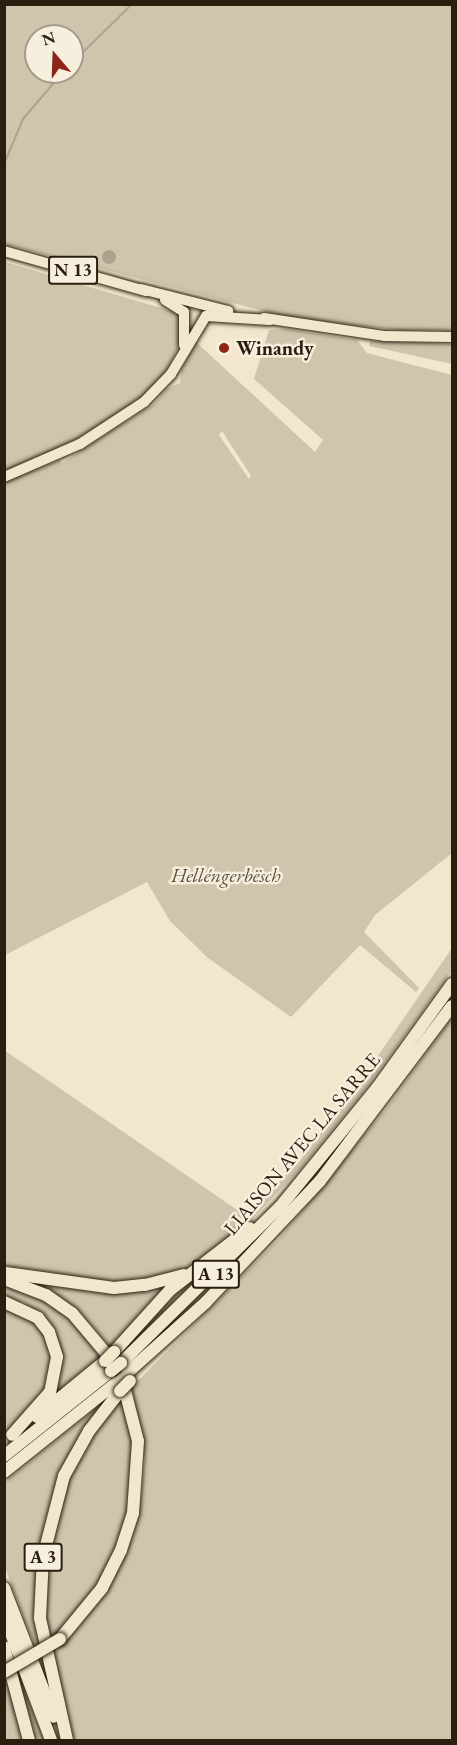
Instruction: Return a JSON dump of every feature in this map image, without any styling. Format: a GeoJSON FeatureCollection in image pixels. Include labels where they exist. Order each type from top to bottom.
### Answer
{"type":"FeatureCollection","features":[{"type":"Feature","properties":{"kind":"highway","name":"LIAISON AVEC LA SARRE"},"geometry":{"type":"LineString","coordinates":[[4,1472],[118,1372],[224,1266],[303,1178],[377,1088],[453,984]]}},
{"type":"Feature","properties":{"kind":"highway","name":"LIAISON AVEC LA SARRE"},"geometry":{"type":"LineString","coordinates":[[4,1456],[169,1336],[320,1181],[453,1006]]}},
{"type":"Feature","properties":{"kind":"highway","name":"A 13"},"geometry":{"type":"LineString","coordinates":[[8,1438],[118,1372],[164,1295],[242,1236],[303,1178]]}},
{"type":"Feature","properties":{"kind":"highway"},"geometry":{"type":"LineString","coordinates":[[4,1272],[114,1288],[163,1282],[196,1270]]}},
{"type":"Feature","properties":{"kind":"highway"},"geometry":{"type":"LineString","coordinates":[[4,1279],[55,1301],[100,1342],[118,1368],[136,1430],[136,1494],[121,1551],[93,1602],[60,1639],[4,1672]]}},
{"type":"Feature","properties":{"kind":"highway"},"geometry":{"type":"LineString","coordinates":[[4,1302],[38,1318],[49,1332],[57,1357],[50,1392],[8,1438]]}},
{"type":"Feature","properties":{"kind":"highway","name":"A 3"},"geometry":{"type":"LineString","coordinates":[[65,1740],[40,1618],[43,1557],[64,1476],[118,1372]]}},
{"type":"Feature","properties":{"kind":"highway","name":"A 3"},"geometry":{"type":"LineString","coordinates":[[4,1588],[65,1740]]}},
{"type":"Feature","properties":{"kind":"highway"},"geometry":{"type":"LineString","coordinates":[[4,1615],[51,1740]]}},
{"type":"Feature","properties":{"kind":"highway"},"geometry":{"type":"LineString","coordinates":[[4,1647],[29,1740]]}},
{"type":"Feature","properties":{"kind":"main road","name":"N 13"},"geometry":{"type":"LineString","coordinates":[[4,251],[141,289],[270,320],[384,336],[453,337]]}},
{"type":"Feature","properties":{"kind":"main road"},"geometry":{"type":"LineString","coordinates":[[141,289],[181,308],[191,327]]}},
{"type":"Feature","properties":{"kind":"main road"},"geometry":{"type":"LineString","coordinates":[[4,477],[80,444],[144,402],[171,374],[184,349],[196,303]]}},
{"type":"Feature","properties":{"kind":"main road"},"geometry":{"type":"LineString","coordinates":[[191,327],[210,315],[270,320]]}},
{"type":"Feature","properties":{"kind":"green space"},"geometry":{"type":"Polygon","coordinates":[[[4,5],[452,5],[452,330],[400,330],[295,319],[5,244],[4,5]]]}},
{"type":"Feature","properties":{"kind":"green space"},"geometry":{"type":"Polygon","coordinates":[[[5,262],[181,314],[180,344],[165,374],[149,393],[77,439],[5,473],[5,262]]]}},
{"type":"Feature","properties":{"kind":"green space","name":"Helléngerbësch"},"geometry":{"type":"Polygon","coordinates":[[[286,329],[357,340],[367,353],[452,375],[452,853],[375,915],[364,932],[419,988],[416,992],[360,945],[291,1017],[208,958],[170,921],[147,882],[5,955],[5,482],[60,460],[62,463],[154,404],[168,388],[180,383],[181,371],[196,342],[315,452],[323,440],[254,379],[269,330],[286,329]],[[222,431],[219,435],[249,479],[251,476],[222,431]]]}},
{"type":"Feature","properties":{"kind":"green space"},"geometry":{"type":"Polygon","coordinates":[[[370,341],[452,344],[452,364],[369,346],[370,341]]]}},
{"type":"Feature","properties":{"kind":"green space"},"geometry":{"type":"Polygon","coordinates":[[[452,948],[452,970],[367,1087],[301,1168],[241,1231],[189,1268],[140,1283],[88,1283],[5,1267],[4,1050],[243,1214],[297,1164],[360,1082],[452,948]]]}},
{"type":"Feature","properties":{"kind":"green space"},"geometry":{"type":"Polygon","coordinates":[[[452,1018],[452,1740],[74,1740],[44,1611],[44,1571],[60,1500],[76,1463],[95,1429],[124,1395],[134,1431],[129,1508],[115,1552],[97,1588],[57,1636],[56,1651],[109,1586],[129,1546],[141,1500],[145,1460],[132,1387],[278,1240],[387,1108],[452,1018]]]}},
{"type":"Feature","properties":{"kind":"green space"},"geometry":{"type":"Polygon","coordinates":[[[209,1265],[212,1268],[129,1347],[126,1344],[163,1301],[209,1265]]]}},
{"type":"Feature","properties":{"kind":"green space"},"geometry":{"type":"Polygon","coordinates":[[[24,1280],[168,1285],[111,1347],[79,1311],[24,1280]]]}},
{"type":"Feature","properties":{"kind":"green space"},"geometry":{"type":"Polygon","coordinates":[[[5,1283],[44,1300],[69,1317],[102,1356],[46,1404],[59,1376],[61,1354],[43,1318],[25,1303],[5,1298],[5,1283]]]}},
{"type":"Feature","properties":{"kind":"green space"},"geometry":{"type":"Polygon","coordinates":[[[5,1307],[40,1326],[52,1355],[47,1387],[33,1409],[5,1433],[5,1307]]]}},
{"type":"Feature","properties":{"kind":"green space"},"geometry":{"type":"Polygon","coordinates":[[[96,1409],[99,1412],[57,1488],[38,1619],[45,1671],[5,1568],[5,1482],[96,1409]]]}},
{"type":"Feature","properties":{"kind":"green space"},"geometry":{"type":"Polygon","coordinates":[[[9,1677],[25,1740],[5,1740],[4,1679],[9,1677]]]}},
{"type":"Feature","properties":{"kind":"green space"},"geometry":{"type":"Polygon","coordinates":[[[21,1678],[44,1740],[34,1740],[17,1679],[21,1678]]]}},
{"type":"Feature","properties":{"kind":"shaded area"},"geometry":{"type":"Polygon","coordinates":[[[109,250],[114,252],[116,257],[114,262],[109,264],[104,262],[102,257],[104,252],[109,250]]]}},
{"type":"Feature","properties":{"kind":"waterway"},"geometry":{"type":"LineString","coordinates":[[84,51],[132,4]]}},
{"type":"Feature","properties":{"kind":"waterway"},"geometry":{"type":"LineString","coordinates":[[4,164],[23,119],[53,84]]}},
{"type":"Feature","properties":{"kind":"place","name":"Winandy"},"geometry":{"type":"Point","coordinates":[224,348]}}]}
